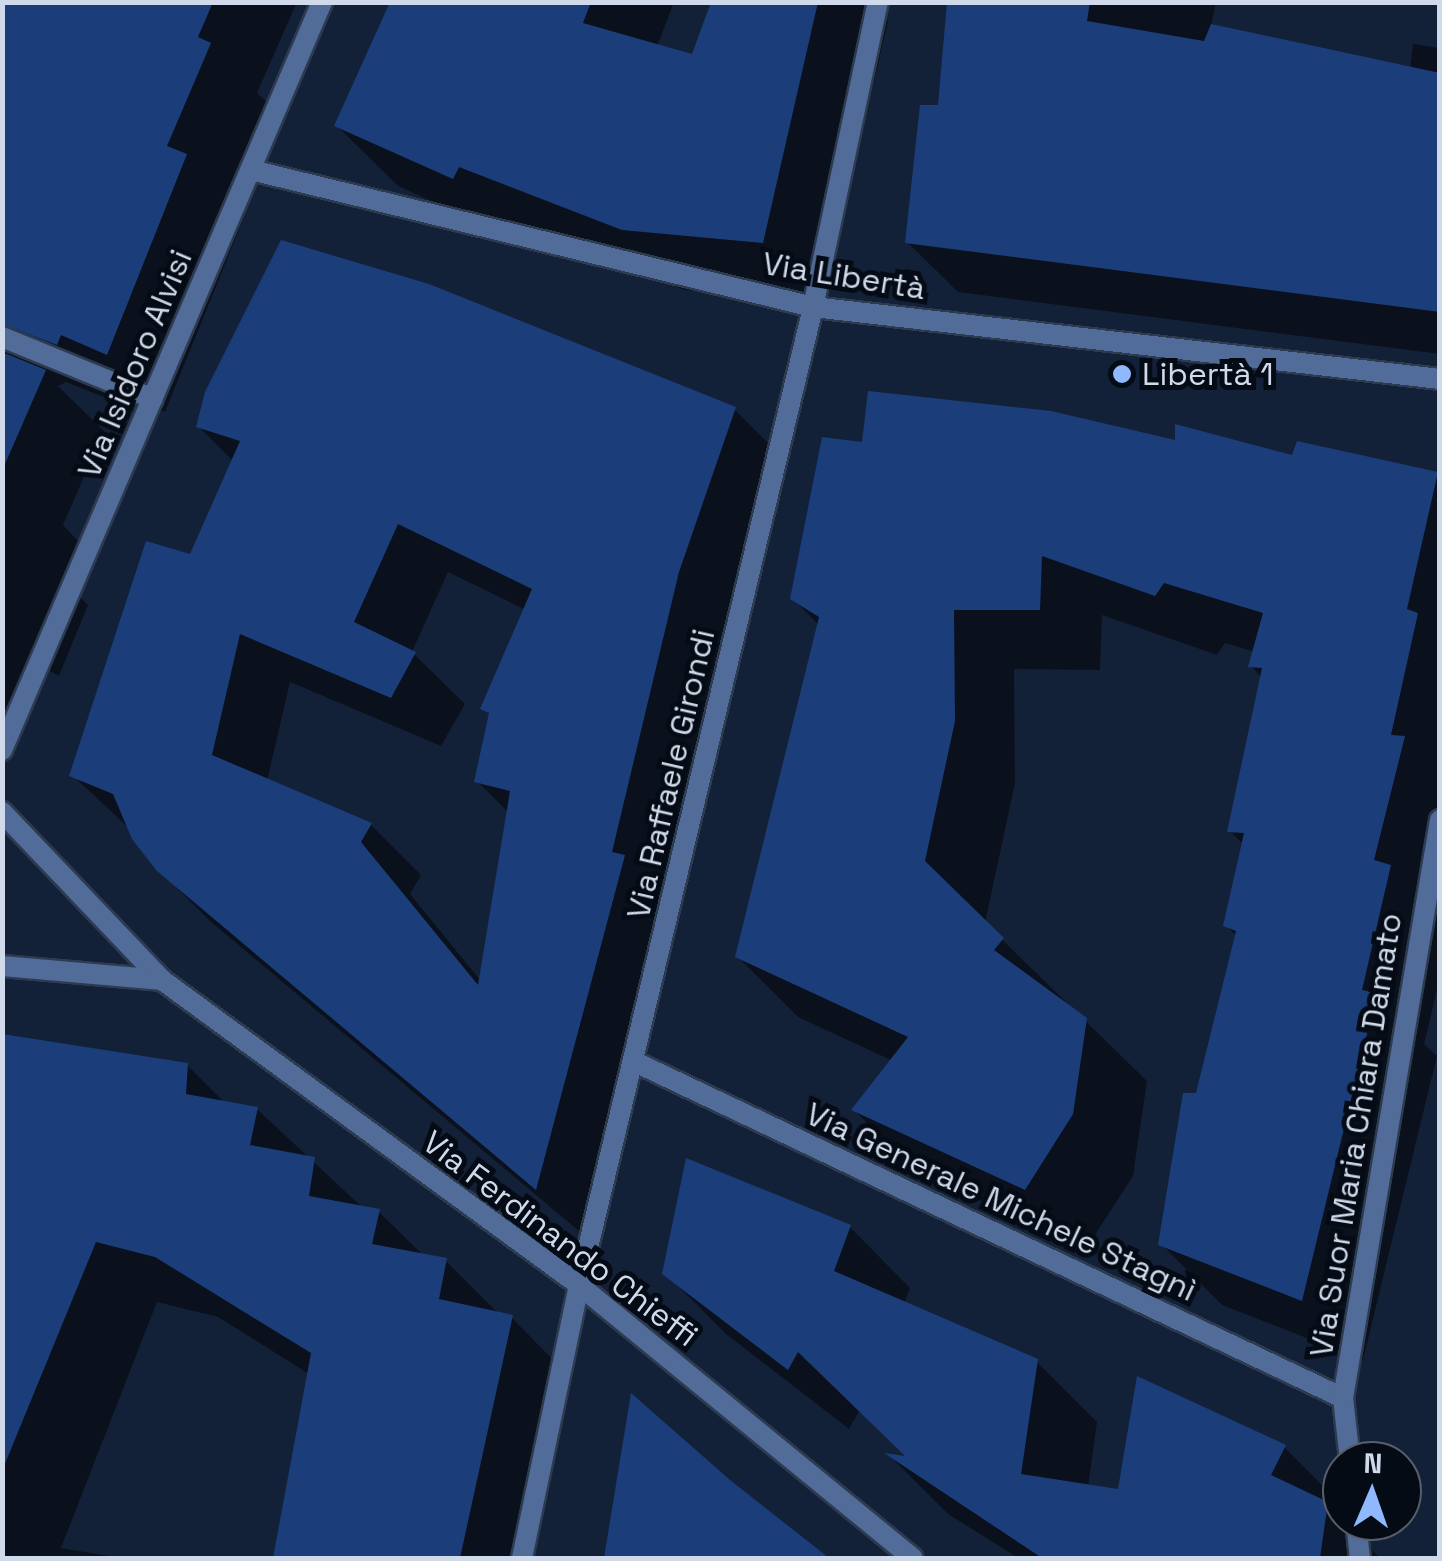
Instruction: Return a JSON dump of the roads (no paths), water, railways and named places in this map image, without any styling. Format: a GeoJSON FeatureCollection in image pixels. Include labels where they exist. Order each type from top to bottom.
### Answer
{"type":"FeatureCollection","features":[{"type":"Feature","properties":{"kind":"street","name":"Via Isidoro Alvisi"},"geometry":{"type":"LineString","coordinates":[[2,750],[322,2]]}},
{"type":"Feature","properties":{"kind":"street","name":"Via Raffaele Girondi"},"geometry":{"type":"LineString","coordinates":[[522,1558],[579,1285],[813,308],[878,2]]}},
{"type":"Feature","properties":{"kind":"street","name":"Via Libertà"},"geometry":{"type":"LineString","coordinates":[[251,170],[813,308],[1440,380]]}},
{"type":"Feature","properties":{"kind":"street"},"geometry":{"type":"LineString","coordinates":[[2,337],[152,399]]}},
{"type":"Feature","properties":{"kind":"street","name":"Via Ferdinando Chieffi"},"geometry":{"type":"LineString","coordinates":[[2,812],[162,980],[579,1285],[913,1558]]}},
{"type":"Feature","properties":{"kind":"street","name":"Via Suor Maria Chiara Damato"},"geometry":{"type":"LineString","coordinates":[[1348,1441],[1343,1398],[1440,820]]}},
{"type":"Feature","properties":{"kind":"street"},"geometry":{"type":"LineString","coordinates":[[2,966],[162,980]]}},
{"type":"Feature","properties":{"kind":"street","name":"Via Generale Michele Stagnì"},"geometry":{"type":"LineString","coordinates":[[633,1060],[1343,1398]]}},
{"type":"Feature","properties":{"kind":"place","name":"Libertà 1"},"geometry":{"type":"Point","coordinates":[1122,374]}}]}
